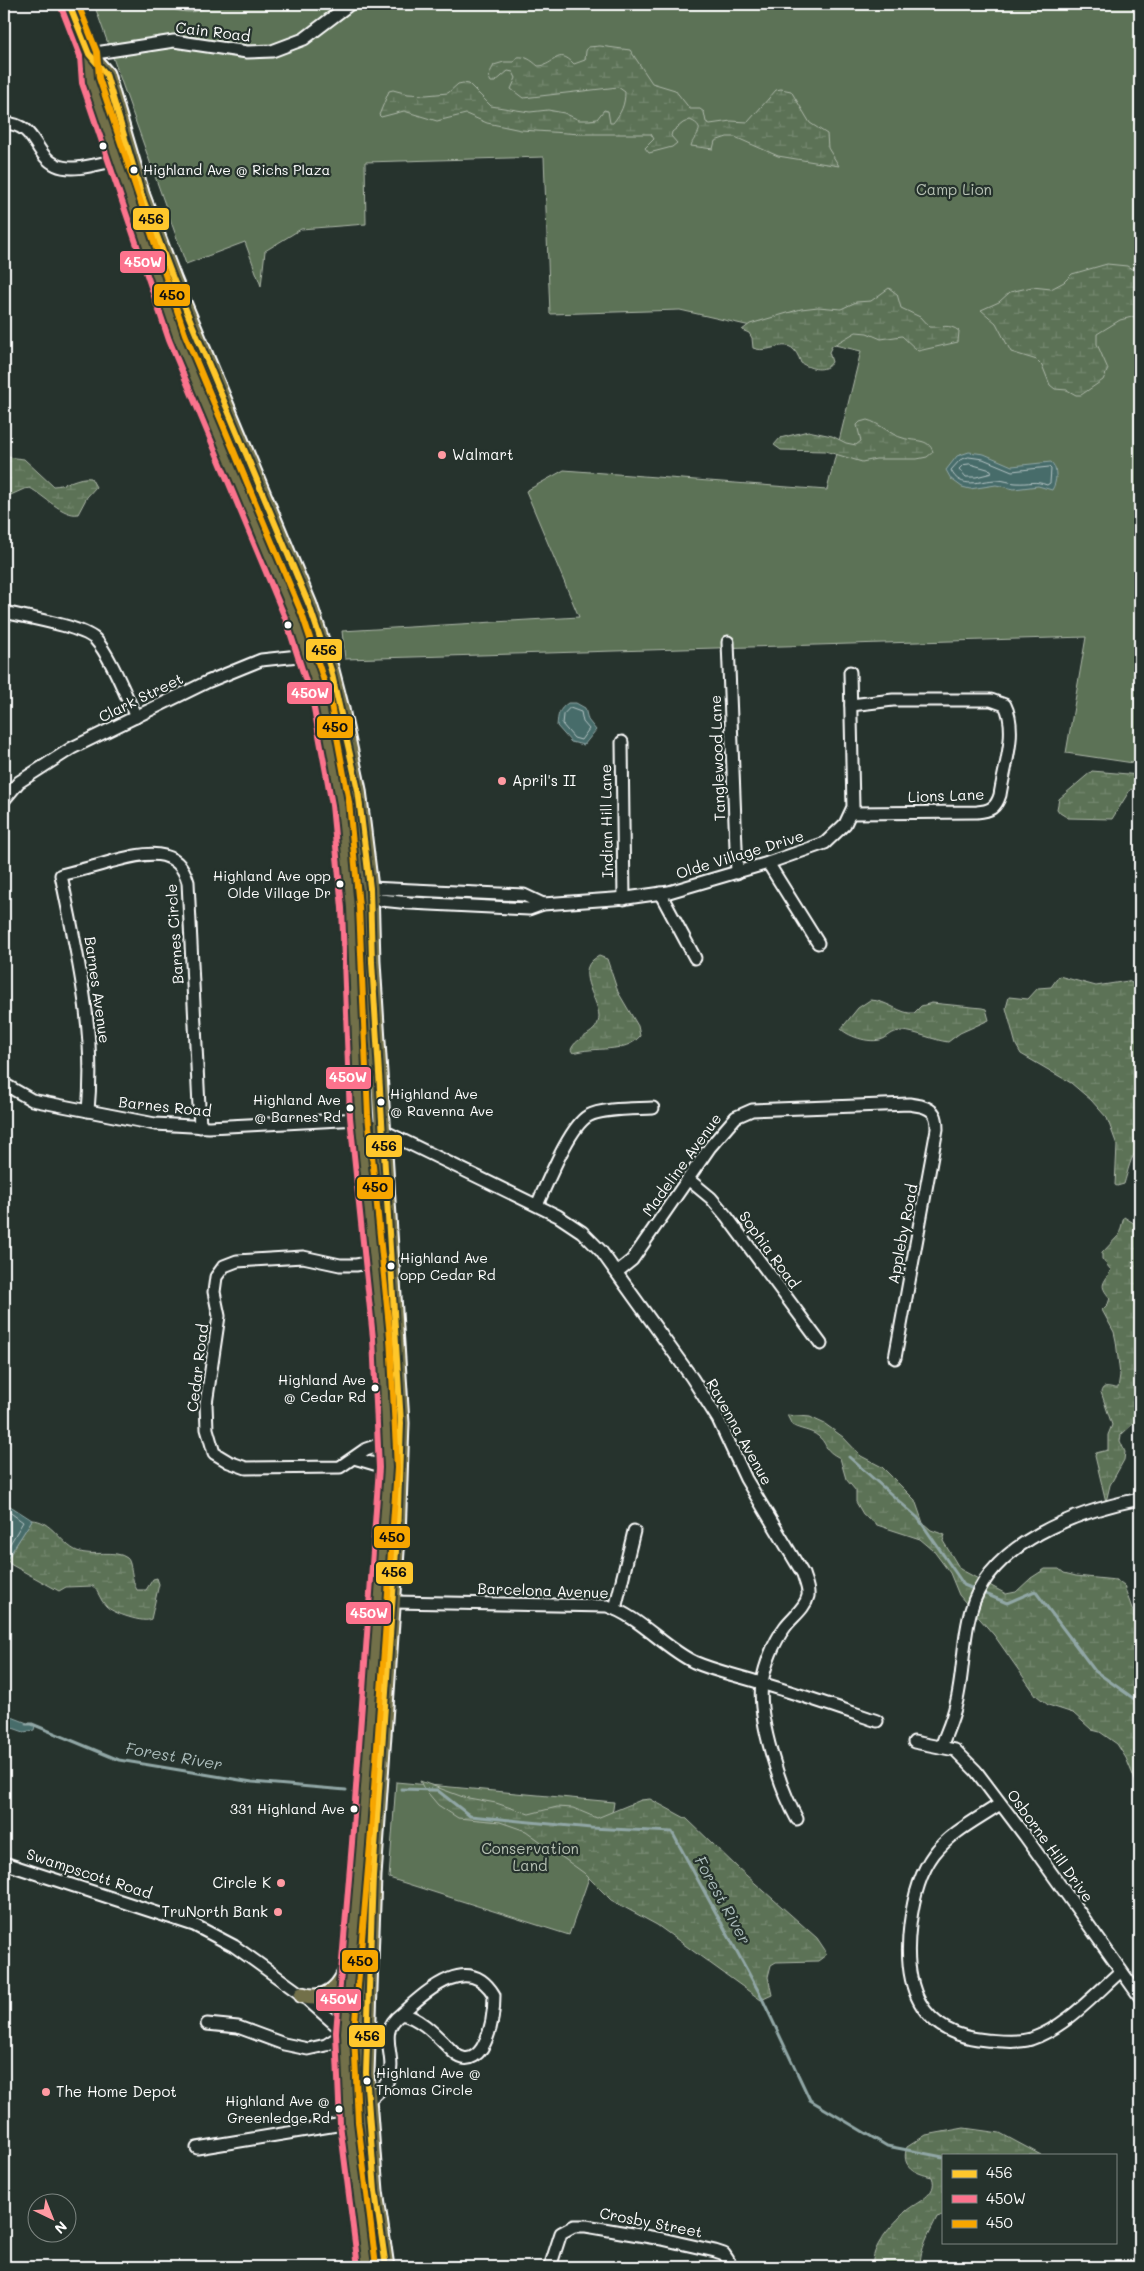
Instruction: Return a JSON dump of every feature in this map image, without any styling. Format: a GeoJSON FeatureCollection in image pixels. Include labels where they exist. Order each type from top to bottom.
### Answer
{"type":"FeatureCollection","features":[{"type":"Feature","properties":{"kind":"main road"},"geometry":{"type":"LineString","coordinates":[[70,7],[89,54],[106,74],[142,196],[174,281],[309,605],[342,709],[357,779],[371,893],[372,962],[401,1423],[400,1488],[393,1602],[373,1876],[366,2073],[375,2191],[386,2267]]}},
{"type":"Feature","properties":{"kind":"main road"},"geometry":{"type":"LineString","coordinates":[[89,54],[90,80],[173,327],[215,432],[282,584],[308,655],[334,754],[343,813],[349,892],[359,1119],[386,1383],[388,1468],[361,1844],[345,2034],[349,2123],[366,2267]]}},
{"type":"Feature","properties":{"kind":"main road"},"geometry":{"type":"LineString","coordinates":[[302,1995],[310,1997],[325,1996],[335,1990],[343,1978],[350,1961]]}},
{"type":"Feature","properties":{"kind":"street","name":"Cain Road"},"geometry":{"type":"LineString","coordinates":[[89,54],[174,41],[247,52],[272,51],[304,39],[350,4]]}},
{"type":"Feature","properties":{"kind":"street"},"geometry":{"type":"LineString","coordinates":[[4,123],[16,124],[24,128],[56,165],[73,168],[117,160]]}},
{"type":"Feature","properties":{"kind":"street"},"geometry":{"type":"LineString","coordinates":[[4,612],[75,629],[95,640],[104,653],[136,717]]}},
{"type":"Feature","properties":{"kind":"street","name":"Tanglewood Lane"},"geometry":{"type":"LineString","coordinates":[[728,642],[737,873]]}},
{"type":"Feature","properties":{"kind":"street","name":"Clark Street"},"geometry":{"type":"LineString","coordinates":[[4,800],[12,789],[28,775],[72,748],[207,682],[252,663],[277,657],[308,655]]}},
{"type":"Feature","properties":{"kind":"street","name":"Olde Village Drive"},"geometry":{"type":"LineString","coordinates":[[349,892],[529,909],[543,904],[624,899],[660,893],[737,873],[811,850],[836,835],[851,814],[854,790],[850,672]]}},
{"type":"Feature","properties":{"kind":"street","name":"Lions Lane"},"geometry":{"type":"LineString","coordinates":[[851,814],[977,812],[992,809],[997,805],[1000,795],[1010,732],[1008,711],[1004,705],[991,700],[893,700],[852,704]]}},
{"type":"Feature","properties":{"kind":"street","name":"Indian Hill Lane"},"geometry":{"type":"LineString","coordinates":[[622,742],[624,899]]}},
{"type":"Feature","properties":{"kind":"street","name":"Barnes Circle"},"geometry":{"type":"LineString","coordinates":[[61,875],[154,853],[174,860],[187,876],[200,1127]]}},
{"type":"Feature","properties":{"kind":"street"},"geometry":{"type":"LineString","coordinates":[[768,863],[818,943]]}},
{"type":"Feature","properties":{"kind":"street","name":"Barnes Avenue"},"geometry":{"type":"LineString","coordinates":[[61,875],[88,1018],[91,1052],[88,1111]]}},
{"type":"Feature","properties":{"kind":"street"},"geometry":{"type":"LineString","coordinates":[[660,893],[695,958]]}},
{"type":"Feature","properties":{"kind":"street","name":"Barnes Road"},"geometry":{"type":"LineString","coordinates":[[4,1084],[32,1100],[155,1124],[200,1127],[359,1119]]}},
{"type":"Feature","properties":{"kind":"street","name":"Madeline Avenue"},"geometry":{"type":"LineString","coordinates":[[616,1272],[632,1260],[688,1179],[736,1117],[752,1110],[909,1104],[930,1109],[936,1115]]}},
{"type":"Feature","properties":{"kind":"street"},"geometry":{"type":"LineString","coordinates":[[537,1205],[570,1137],[583,1120],[598,1113],[652,1108]]}},
{"type":"Feature","properties":{"kind":"street","name":"Appleby Road"},"geometry":{"type":"LineString","coordinates":[[895,1358],[938,1129],[936,1115]]}},
{"type":"Feature","properties":{"kind":"street","name":"Ravenna Avenue"},"geometry":{"type":"LineString","coordinates":[[359,1119],[537,1205],[582,1232],[601,1251],[708,1403],[746,1479],[802,1574],[807,1586],[808,1596],[779,1636],[762,1683],[762,1706],[767,1735],[784,1790],[797,1819]]}},
{"type":"Feature","properties":{"kind":"street","name":"Sophia Road"},"geometry":{"type":"LineString","coordinates":[[688,1179],[702,1189],[717,1204],[821,1344]]}},
{"type":"Feature","properties":{"kind":"street","name":"Cedar Road"},"geometry":{"type":"LineString","coordinates":[[374,1262],[340,1265],[302,1257],[237,1261],[224,1266],[216,1277],[214,1292],[219,1316],[206,1404],[207,1429],[214,1452],[228,1462],[246,1468],[340,1466],[366,1449],[387,1442]]}},
{"type":"Feature","properties":{"kind":"street"},"geometry":{"type":"LineString","coordinates":[[354,1458],[388,1468]]}},
{"type":"Feature","properties":{"kind":"street"},"geometry":{"type":"LineString","coordinates":[[941,1747],[957,1703],[964,1642],[970,1610],[977,1590],[996,1564],[1027,1541],[1062,1522],[1104,1506],[1140,1499]]}},
{"type":"Feature","properties":{"kind":"street"},"geometry":{"type":"LineString","coordinates":[[614,1608],[634,1531]]}},
{"type":"Feature","properties":{"kind":"street","name":"Barcelona Avenue"},"geometry":{"type":"LineString","coordinates":[[393,1602],[608,1606],[623,1612],[693,1661],[717,1671],[762,1683],[877,1721]]}},
{"type":"Feature","properties":{"kind":"street","name":"Osborne Hill Drive"},"geometry":{"type":"LineString","coordinates":[[914,1742],[955,1750],[976,1771],[1140,1997]]}},
{"type":"Feature","properties":{"kind":"street"},"geometry":{"type":"LineString","coordinates":[[1000,1804],[956,1832],[934,1854],[919,1882],[912,1913],[907,1952],[911,1984],[924,2009],[946,2029],[974,2039],[1005,2041],[1030,2039],[1055,2028],[1121,1971]]}},
{"type":"Feature","properties":{"kind":"street","name":"Swampscott Road"},"geometry":{"type":"LineString","coordinates":[[4,1863],[194,1925],[234,1946],[302,1995],[345,2034]]}},
{"type":"Feature","properties":{"kind":"street"},"geometry":{"type":"LineString","coordinates":[[368,2101],[388,2080],[391,2059],[389,2029],[392,2021],[442,1982],[462,1975],[471,1975],[480,1979],[494,1995],[487,2038],[478,2053],[472,2058],[464,2059],[458,2056],[420,2022],[401,2014]]}},
{"type":"Feature","properties":{"kind":"street"},"geometry":{"type":"LineString","coordinates":[[207,2024],[238,2027],[284,2044],[308,2049],[326,2045],[345,2034],[367,2036]]}},
{"type":"Feature","properties":{"kind":"street"},"geometry":{"type":"LineString","coordinates":[[197,2148],[349,2123]]}},
{"type":"Feature","properties":{"kind":"street","name":"Crosby Street"},"geometry":{"type":"LineString","coordinates":[[550,2267],[561,2233],[574,2226],[586,2226],[662,2239],[716,2251],[724,2254],[729,2264]]}},
{"type":"Feature","properties":{"kind":"green space","name":"Camp Lion"},"geometry":{"type":"Polygon","coordinates":[[[94,4],[1140,4],[1140,764],[1066,753],[1086,637],[345,659],[342,631],[579,617],[526,491],[564,470],[827,490],[861,351],[680,310],[550,314],[544,157],[365,162],[366,224],[301,229],[265,251],[261,286],[245,242],[186,264],[94,4]]]}},
{"type":"Feature","properties":{"kind":"green space"},"geometry":{"type":"Polygon","coordinates":[[[163,4],[210,4],[205,8],[187,12],[163,4]]]}},
{"type":"Feature","properties":{"kind":"green space"},"geometry":{"type":"Polygon","coordinates":[[[600,46],[630,50],[652,83],[675,90],[690,109],[700,109],[704,112],[706,122],[710,124],[731,121],[748,122],[776,90],[791,91],[810,123],[827,134],[828,148],[839,166],[778,156],[735,137],[727,137],[715,141],[713,149],[691,146],[699,129],[696,123],[690,120],[672,132],[671,136],[677,143],[672,147],[649,153],[645,148],[654,139],[651,134],[581,134],[521,130],[487,123],[466,114],[437,121],[404,111],[381,117],[379,115],[389,91],[426,95],[448,93],[458,84],[463,83],[469,84],[491,106],[530,112],[548,110],[564,113],[579,120],[597,119],[604,110],[608,111],[610,123],[613,123],[624,101],[625,92],[618,87],[523,98],[511,89],[516,78],[513,72],[508,71],[495,82],[491,82],[489,78],[494,65],[514,62],[517,57],[528,59],[538,66],[560,57],[568,59],[574,64],[585,60],[588,47],[600,46]]]}},
{"type":"Feature","properties":{"kind":"green space"},"geometry":{"type":"Polygon","coordinates":[[[1107,264],[1127,266],[1140,274],[1140,315],[1120,320],[1097,334],[1097,344],[1108,369],[1103,380],[1081,395],[1076,395],[1067,390],[1055,389],[1050,385],[1042,365],[1037,360],[1011,352],[996,323],[981,310],[999,302],[1010,292],[1032,287],[1051,289],[1064,282],[1072,274],[1107,264]]]}},
{"type":"Feature","properties":{"kind":"green space"},"geometry":{"type":"Polygon","coordinates":[[[889,288],[897,294],[901,308],[920,317],[929,327],[948,326],[959,331],[958,342],[918,351],[902,336],[881,339],[867,333],[856,332],[832,346],[829,352],[832,362],[826,368],[818,369],[801,363],[797,353],[792,348],[786,346],[760,350],[753,348],[752,338],[749,333],[742,330],[750,324],[801,309],[818,307],[841,309],[856,302],[871,301],[889,288]]]}},
{"type":"Feature","properties":{"kind":"green space"},"geometry":{"type":"Polygon","coordinates":[[[867,420],[898,436],[925,442],[933,452],[927,457],[917,459],[876,459],[862,462],[825,451],[781,450],[774,445],[780,438],[808,431],[832,436],[846,443],[856,445],[861,441],[857,425],[867,420]]]}},
{"type":"Feature","properties":{"kind":"green space"},"geometry":{"type":"Polygon","coordinates":[[[8,457],[24,459],[53,486],[91,478],[96,487],[87,497],[78,514],[72,514],[60,509],[30,488],[4,498],[4,459],[8,457]]]}},
{"type":"Feature","properties":{"kind":"green space"},"geometry":{"type":"Polygon","coordinates":[[[1092,771],[1140,775],[1140,787],[1130,790],[1112,819],[1068,818],[1060,813],[1057,809],[1059,799],[1092,771]]]}},
{"type":"Feature","properties":{"kind":"green space"},"geometry":{"type":"Polygon","coordinates":[[[599,956],[607,959],[618,992],[638,1026],[640,1036],[634,1042],[627,1045],[573,1053],[571,1050],[577,1041],[591,1032],[598,1023],[598,1008],[588,984],[587,968],[599,956]]]}},
{"type":"Feature","properties":{"kind":"green space"},"geometry":{"type":"Polygon","coordinates":[[[1059,976],[1096,986],[1128,981],[1140,987],[1140,1148],[1132,1159],[1124,1184],[1115,1185],[1117,1145],[1107,1118],[1091,1100],[1071,1083],[1021,1054],[1016,1045],[1006,1008],[1009,997],[1028,999],[1038,988],[1051,987],[1059,976]]]}},
{"type":"Feature","properties":{"kind":"green space"},"geometry":{"type":"Polygon","coordinates":[[[870,1000],[882,1002],[909,1013],[914,1013],[921,1006],[932,1003],[982,1008],[986,1009],[989,1020],[960,1033],[948,1042],[902,1031],[874,1041],[855,1037],[841,1029],[858,1008],[870,1000]]]}},
{"type":"Feature","properties":{"kind":"green space"},"geometry":{"type":"Polygon","coordinates":[[[1124,1217],[1140,1227],[1140,1417],[1121,1435],[1120,1441],[1125,1452],[1124,1460],[1110,1485],[1106,1502],[1095,1456],[1096,1453],[1108,1450],[1108,1435],[1112,1425],[1101,1392],[1104,1387],[1118,1388],[1120,1375],[1114,1332],[1102,1310],[1108,1304],[1110,1298],[1104,1290],[1103,1284],[1111,1270],[1102,1259],[1102,1253],[1119,1235],[1124,1217]]]}},
{"type":"Feature","properties":{"kind":"green space"},"geometry":{"type":"Polygon","coordinates":[[[787,1415],[810,1417],[825,1424],[843,1437],[861,1456],[882,1467],[915,1500],[923,1523],[931,1530],[945,1535],[943,1541],[960,1569],[1006,1594],[1016,1592],[1031,1578],[1045,1569],[1059,1569],[1064,1573],[1076,1576],[1116,1580],[1124,1586],[1140,1631],[1140,1792],[1126,1758],[1117,1744],[1100,1732],[1092,1730],[1073,1713],[1048,1705],[1036,1695],[994,1635],[959,1595],[950,1573],[933,1550],[920,1539],[877,1525],[863,1514],[856,1502],[856,1491],[846,1479],[840,1458],[831,1452],[815,1434],[792,1425],[787,1415]]]}},
{"type":"Feature","properties":{"kind":"green space"},"geometry":{"type":"Polygon","coordinates":[[[32,1520],[45,1524],[71,1548],[77,1551],[83,1553],[110,1553],[127,1558],[137,1590],[146,1590],[153,1579],[157,1578],[159,1584],[151,1619],[136,1619],[109,1609],[93,1586],[66,1587],[59,1591],[10,1564],[7,1559],[32,1520]]]}},
{"type":"Feature","properties":{"kind":"green space"},"geometry":{"type":"Polygon","coordinates":[[[420,1781],[463,1797],[496,1803],[529,1814],[557,1807],[573,1808],[597,1818],[641,1800],[650,1799],[687,1819],[738,1868],[817,1938],[826,1955],[818,1961],[776,1962],[771,1965],[768,1977],[772,1995],[761,2000],[657,1925],[611,1900],[584,1873],[526,1831],[500,1822],[458,1818],[438,1805],[420,1781]]]}},
{"type":"Feature","properties":{"kind":"green space","name":"Conservation Land"},"geometry":{"type":"Polygon","coordinates":[[[396,1782],[614,1802],[569,1935],[389,1878],[396,1782]]]}},
{"type":"Feature","properties":{"kind":"green space"},"geometry":{"type":"Polygon","coordinates":[[[964,2128],[1000,2133],[1039,2154],[942,2154],[942,2215],[937,2217],[928,2235],[923,2247],[920,2267],[873,2267],[875,2252],[883,2237],[906,2211],[925,2197],[932,2189],[932,2177],[911,2168],[907,2164],[905,2154],[907,2147],[926,2135],[964,2128]]]}},
{"type":"Feature","properties":{"kind":"water"},"geometry":{"type":"Polygon","coordinates":[[[969,452],[984,454],[1012,466],[1051,462],[1056,471],[1054,487],[1052,490],[1038,486],[1014,489],[996,485],[970,489],[962,487],[951,479],[946,470],[957,456],[969,452]]]}},
{"type":"Feature","properties":{"kind":"water"},"geometry":{"type":"Polygon","coordinates":[[[568,703],[576,703],[585,708],[588,720],[596,730],[584,745],[571,742],[557,726],[559,713],[568,703]]]}},
{"type":"Feature","properties":{"kind":"water"},"geometry":{"type":"Polygon","coordinates":[[[4,1502],[32,1520],[7,1559],[4,1558],[4,1502]]]}},
{"type":"Feature","properties":{"kind":"water"},"geometry":{"type":"Polygon","coordinates":[[[4,1714],[35,1726],[34,1730],[24,1732],[4,1725],[4,1714]]]}},
{"type":"Feature","properties":{"kind":"waterway"},"geometry":{"type":"LineString","coordinates":[[849,1457],[918,1518],[964,1585],[1007,1603],[1035,1591],[1095,1671],[1140,1703]]}},
{"type":"Feature","properties":{"kind":"waterway","name":"Forest River"},"geometry":{"type":"LineString","coordinates":[[26,1724],[32,1724],[119,1760],[252,1782],[346,1790]]}},
{"type":"Feature","properties":{"kind":"waterway","name":"Forest River"},"geometry":{"type":"LineString","coordinates":[[401,1789],[437,1790],[470,1816],[591,1828],[672,1832],[760,1994],[810,2100],[887,2146],[942,2157]]}},
{"type":"Feature","properties":{"kind":"transit line","name":"456"},"geometry":{"type":"LineString","coordinates":[[69,4],[89,54],[106,74],[142,196],[174,281],[309,605],[331,670],[358,790],[370,888],[372,962],[401,1423],[397,1537],[373,1876],[366,2073],[375,2191],[386,2267]]}},
{"type":"Feature","properties":{"kind":"transit line","name":"450"},"geometry":{"type":"LineString","coordinates":[[78,4],[97,52],[99,78],[185,334],[302,614],[330,699],[349,802],[359,907],[368,1115],[390,1337],[397,1468],[370,1845],[354,2033],[358,2122],[376,2266]]}},
{"type":"Feature","properties":{"kind":"transit line","name":"450W"},"geometry":{"type":"LineString","coordinates":[[61,7],[80,56],[82,83],[169,340],[286,620],[313,703],[332,805],[342,908],[350,1117],[373,1338],[379,1468],[352,1843],[336,2032],[340,2124],[358,2267]]}},
{"type":"Feature","properties":{"kind":"place","name":"Highland Ave @ Richs Plaza"},"geometry":{"type":"Point","coordinates":[134,170]}},
{"type":"Feature","properties":{"kind":"place","name":"Walmart"},"geometry":{"type":"Point","coordinates":[442,455]}},
{"type":"Feature","properties":{"kind":"place","name":"April's II"},"geometry":{"type":"Point","coordinates":[502,781]}},
{"type":"Feature","properties":{"kind":"place","name":"Highland Ave opp Olde Village Dr"},"geometry":{"type":"Point","coordinates":[340,884]}},
{"type":"Feature","properties":{"kind":"place","name":"Highland Ave @ Ravenna Ave"},"geometry":{"type":"Point","coordinates":[381,1102]}},
{"type":"Feature","properties":{"kind":"place","name":"Highland Ave @ Barnes Rd"},"geometry":{"type":"Point","coordinates":[350,1108]}},
{"type":"Feature","properties":{"kind":"place","name":"Highland Ave opp Cedar Rd"},"geometry":{"type":"Point","coordinates":[391,1266]}},
{"type":"Feature","properties":{"kind":"place","name":"Highland Ave @ Cedar Rd"},"geometry":{"type":"Point","coordinates":[375,1388]}},
{"type":"Feature","properties":{"kind":"place","name":"331 Highland Ave"},"geometry":{"type":"Point","coordinates":[354,1809]}},
{"type":"Feature","properties":{"kind":"place","name":"Circle K"},"geometry":{"type":"Point","coordinates":[281,1883]}},
{"type":"Feature","properties":{"kind":"place","name":"TruNorth Bank"},"geometry":{"type":"Point","coordinates":[278,1912]}},
{"type":"Feature","properties":{"kind":"place","name":"Highland Ave @ Thomas Circle"},"geometry":{"type":"Point","coordinates":[367,2081]}},
{"type":"Feature","properties":{"kind":"place","name":"The Home Depot"},"geometry":{"type":"Point","coordinates":[46,2092]}},
{"type":"Feature","properties":{"kind":"place","name":"Highland Ave @ Greenledge Rd"},"geometry":{"type":"Point","coordinates":[339,2109]}}]}
